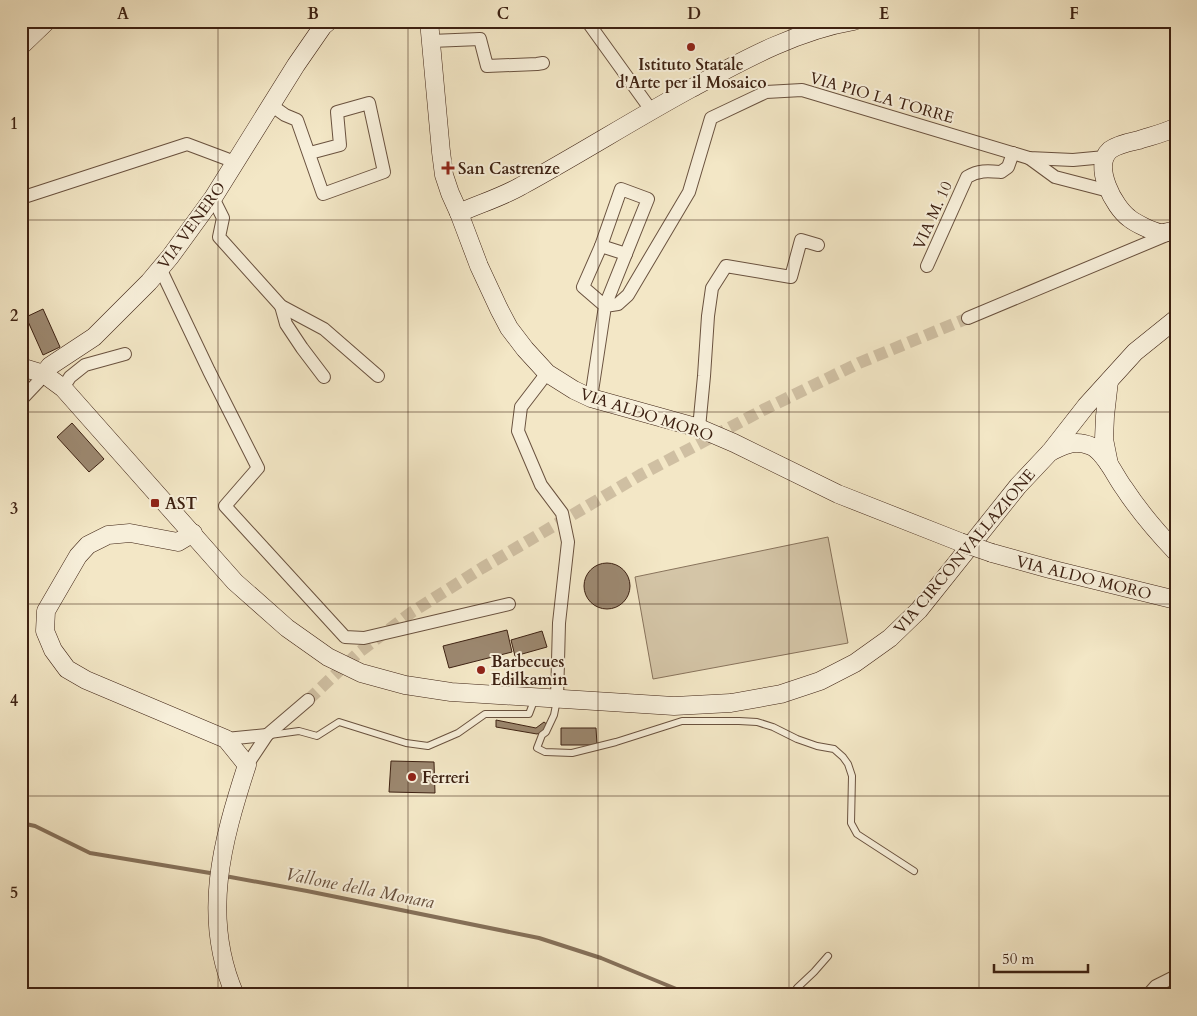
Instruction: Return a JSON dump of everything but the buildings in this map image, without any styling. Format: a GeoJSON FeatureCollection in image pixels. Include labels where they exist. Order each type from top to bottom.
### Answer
{"type":"FeatureCollection","features":[{"type":"Feature","properties":{"kind":"street"},"geometry":{"type":"LineString","coordinates":[[21,46],[47,21]]}},
{"type":"Feature","properties":{"kind":"street","name":"VIA VENERO"},"geometry":{"type":"LineString","coordinates":[[21,400],[50,366],[94,337],[149,282],[170,257],[213,198],[296,65],[323,26],[329,21]]}},
{"type":"Feature","properties":{"kind":"street","name":"VIA ALDO MORO"},"geometry":{"type":"LineString","coordinates":[[429,21],[441,152],[444,175],[450,194],[479,266],[509,328],[547,373],[591,398],[699,428],[838,494],[960,542],[1050,569],[1176,600]]}},
{"type":"Feature","properties":{"kind":"street"},"geometry":{"type":"LineString","coordinates":[[587,21],[651,110]]}},
{"type":"Feature","properties":{"kind":"street"},"geometry":{"type":"LineString","coordinates":[[459,213],[520,187],[651,110],[738,63],[815,30],[854,21]]}},
{"type":"Feature","properties":{"kind":"street"},"geometry":{"type":"LineString","coordinates":[[431,41],[480,39],[487,66],[537,64],[543,62]]}},
{"type":"Feature","properties":{"kind":"street","name":"VIA PIO LA TORRE"},"geometry":{"type":"LineString","coordinates":[[605,306],[618,304],[628,295],[689,192],[711,118],[766,92],[802,90],[1029,158]]}},
{"type":"Feature","properties":{"kind":"street"},"geometry":{"type":"LineString","coordinates":[[271,105],[285,115],[297,120],[323,194],[384,172],[369,103],[337,112],[340,146],[310,153]]}},
{"type":"Feature","properties":{"kind":"street"},"geometry":{"type":"LineString","coordinates":[[1176,127],[1122,144],[1111,150],[1105,157],[1103,172],[1109,190],[1119,208],[1129,218],[1143,227],[1161,233],[1176,230]]}},
{"type":"Feature","properties":{"kind":"street"},"geometry":{"type":"LineString","coordinates":[[21,198],[187,144],[235,162]]}},
{"type":"Feature","properties":{"kind":"street","name":"VIA M. 10"},"geometry":{"type":"LineString","coordinates":[[927,266],[967,177],[975,172],[1001,172],[1008,167],[1013,153]]}},
{"type":"Feature","properties":{"kind":"street"},"geometry":{"type":"LineString","coordinates":[[1029,158],[1073,160],[1105,157]]}},
{"type":"Feature","properties":{"kind":"street"},"geometry":{"type":"LineString","coordinates":[[1029,158],[1055,178],[1109,190]]}},
{"type":"Feature","properties":{"kind":"street"},"geometry":{"type":"LineString","coordinates":[[591,398],[605,306],[648,199],[621,189],[601,246],[583,287],[605,306]]}},
{"type":"Feature","properties":{"kind":"street"},"geometry":{"type":"LineString","coordinates":[[213,198],[223,218],[219,237],[281,306],[324,329],[378,376]]}},
{"type":"Feature","properties":{"kind":"street"},"geometry":{"type":"LineString","coordinates":[[968,318],[1176,230]]}},
{"type":"Feature","properties":{"kind":"street"},"geometry":{"type":"LineString","coordinates":[[699,428],[712,288],[726,266],[791,277],[801,240],[818,245]]}},
{"type":"Feature","properties":{"kind":"street"},"geometry":{"type":"LineString","coordinates":[[601,246],[626,254]]}},
{"type":"Feature","properties":{"kind":"street"},"geometry":{"type":"LineString","coordinates":[[160,268],[258,468],[225,506],[345,637],[364,638],[509,604]]}},
{"type":"Feature","properties":{"kind":"street"},"geometry":{"type":"LineString","coordinates":[[281,306],[286,324],[324,377]]}},
{"type":"Feature","properties":{"kind":"street","name":"VIA CIRCONVALLAZIONE"},"geometry":{"type":"LineString","coordinates":[[21,367],[44,374],[63,388],[236,582],[287,628],[328,657],[361,673],[405,685],[450,692],[674,706],[731,703],[781,694],[820,681],[855,663],[890,638],[919,610],[1018,486],[1050,452],[1109,380],[1135,352],[1176,319]]}},
{"type":"Feature","properties":{"kind":"street"},"geometry":{"type":"LineString","coordinates":[[63,388],[70,377],[85,365],[125,354]]}},
{"type":"Feature","properties":{"kind":"street"},"geometry":{"type":"LineString","coordinates":[[547,373],[521,407],[518,431],[541,485],[562,513],[568,542],[559,623],[557,699]]}},
{"type":"Feature","properties":{"kind":"street"},"geometry":{"type":"LineString","coordinates":[[1100,444],[1109,380]]}},
{"type":"Feature","properties":{"kind":"street"},"geometry":{"type":"LineString","coordinates":[[1086,406],[1083,423],[1087,436],[1100,444],[1109,464],[1124,488],[1155,529],[1176,552]]}},
{"type":"Feature","properties":{"kind":"street"},"geometry":{"type":"LineString","coordinates":[[1050,452],[1070,443],[1078,442],[1090,446],[1100,444]]}},
{"type":"Feature","properties":{"kind":"street"},"geometry":{"type":"LineString","coordinates":[[193,533],[178,542],[130,533],[108,535],[88,545],[78,556],[46,611],[45,630],[53,650],[67,669],[86,680],[226,739],[247,765]]}},
{"type":"Feature","properties":{"kind":"street"},"geometry":{"type":"LineString","coordinates":[[235,995],[221,951],[216,907],[225,840],[247,765],[267,735],[308,700]]}},
{"type":"Feature","properties":{"kind":"street"},"geometry":{"type":"LineString","coordinates":[[226,739],[267,735]]}},
{"type":"Feature","properties":{"kind":"street"},"geometry":{"type":"LineString","coordinates":[[1148,995],[1156,986],[1176,976]]}},
{"type":"Feature","properties":{"kind":"lane"},"geometry":{"type":"LineString","coordinates":[[267,735],[299,731],[317,736],[339,722],[406,743],[428,746],[458,733],[485,714],[529,714],[535,697]]}},
{"type":"Feature","properties":{"kind":"lane"},"geometry":{"type":"LineString","coordinates":[[557,699],[554,715],[546,732],[542,735],[537,748],[545,752],[572,752],[616,742],[682,721],[758,722],[797,739],[817,746],[834,749],[848,764],[852,776],[851,823],[856,834],[914,871]]}},
{"type":"Feature","properties":{"kind":"lane"},"geometry":{"type":"LineString","coordinates":[[792,995],[828,956]]}},
{"type":"Feature","properties":{"kind":"shaded area"},"geometry":{"type":"Polygon","coordinates":[[[828,537],[848,643],[653,679],[635,577],[828,537]]]}},
{"type":"Feature","properties":{"kind":"waterway","name":"Vallone della Monara"},"geometry":{"type":"LineString","coordinates":[[21,823],[35,826],[90,853],[216,874]]}},
{"type":"Feature","properties":{"kind":"waterway","name":"Vallone della Monara"},"geometry":{"type":"LineString","coordinates":[[225,876],[539,938],[601,958],[691,995]]}},
{"type":"Feature","properties":{"kind":"tunnel"},"geometry":{"type":"LineString","coordinates":[[308,700],[358,653],[412,612],[482,568],[642,474],[763,410],[859,363],[968,318]]}},
{"type":"Feature","properties":{"kind":"place","name":"Istituto Statale d'Arte per il Mosaico"},"geometry":{"type":"Point","coordinates":[691,47]}},
{"type":"Feature","properties":{"kind":"place","name":"San Castrenze"},"geometry":{"type":"Point","coordinates":[448,168]}},
{"type":"Feature","properties":{"kind":"place","name":"AST"},"geometry":{"type":"Point","coordinates":[155,503]}},
{"type":"Feature","properties":{"kind":"place","name":"Barbecues Edilkamin"},"geometry":{"type":"Point","coordinates":[481,670]}},
{"type":"Feature","properties":{"kind":"place","name":"Ferreri"},"geometry":{"type":"Point","coordinates":[412,777]}}]}
